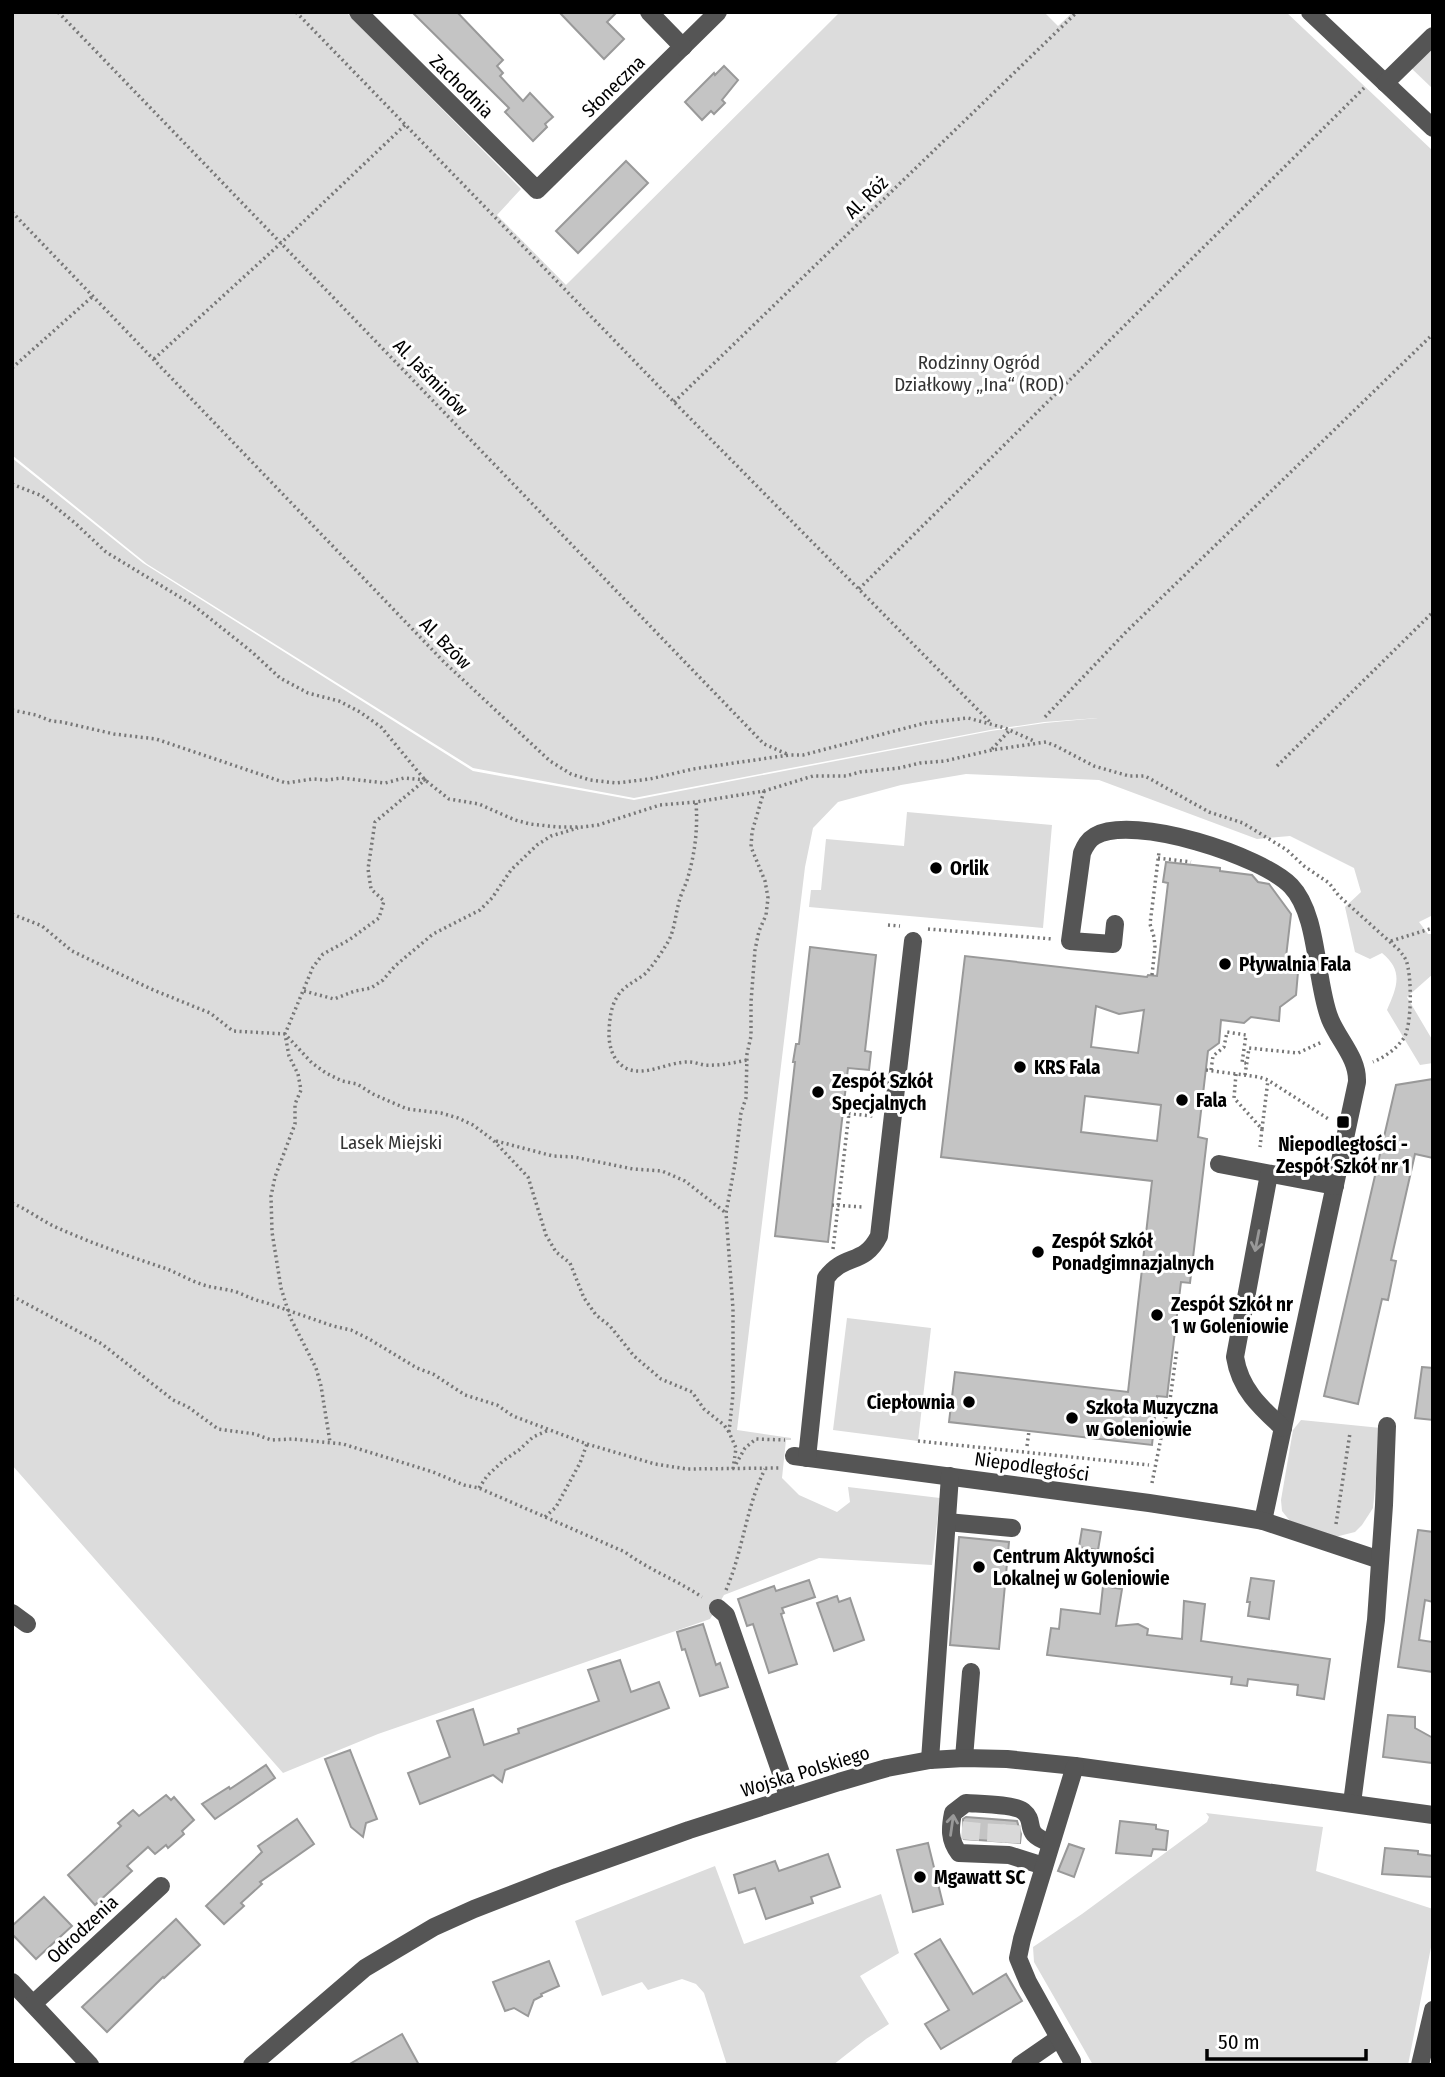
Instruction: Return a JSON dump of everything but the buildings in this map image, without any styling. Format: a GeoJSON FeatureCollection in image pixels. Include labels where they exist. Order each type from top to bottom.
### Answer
{"type":"FeatureCollection","features":[{"type":"Feature","properties":{"kind":"street","name":"Zachodnia"},"geometry":{"type":"LineString","coordinates":[[358,12],[537,190]]}},
{"type":"Feature","properties":{"kind":"street"},"geometry":{"type":"LineString","coordinates":[[649,12],[683,47]]}},
{"type":"Feature","properties":{"kind":"street","name":"Słoneczna"},"geometry":{"type":"LineString","coordinates":[[537,190],[718,12]]}},
{"type":"Feature","properties":{"kind":"street"},"geometry":{"type":"LineString","coordinates":[[1310,12],[1433,128]]}},
{"type":"Feature","properties":{"kind":"street"},"geometry":{"type":"LineString","coordinates":[[1385,83],[1433,36]]}},
{"type":"Feature","properties":{"kind":"street"},"geometry":{"type":"LineString","coordinates":[[1115,924],[1113,944],[1070,941],[1082,853],[1087,843],[1101,834],[1128,830],[1182,837],[1268,870],[1292,887],[1300,899],[1307,918],[1329,1017],[1357,1069],[1353,1102],[1263,1521]]}},
{"type":"Feature","properties":{"kind":"street"},"geometry":{"type":"LineString","coordinates":[[795,1460],[826,1278],[833,1268],[872,1250],[878,1236],[913,941]]}},
{"type":"Feature","properties":{"kind":"street"},"geometry":{"type":"LineString","coordinates":[[1219,1164],[1335,1186]]}},
{"type":"Feature","properties":{"kind":"street"},"geometry":{"type":"LineString","coordinates":[[1269,1174],[1235,1357],[1237,1373],[1243,1384],[1283,1428]]}},
{"type":"Feature","properties":{"kind":"street"},"geometry":{"type":"LineString","coordinates":[[1352,1803],[1376,1620],[1387,1426]]}},
{"type":"Feature","properties":{"kind":"street","name":"Niepodległości"},"geometry":{"type":"LineString","coordinates":[[795,1460],[950,1476],[1263,1521],[1380,1560]]}},
{"type":"Feature","properties":{"kind":"street"},"geometry":{"type":"LineString","coordinates":[[930,1760],[950,1476]]}},
{"type":"Feature","properties":{"kind":"street"},"geometry":{"type":"LineString","coordinates":[[947,1522],[1012,1528]]}},
{"type":"Feature","properties":{"kind":"street"},"geometry":{"type":"LineString","coordinates":[[718,1608],[726,1615],[788,1798]]}},
{"type":"Feature","properties":{"kind":"street"},"geometry":{"type":"LineString","coordinates":[[964,1758],[971,1672]]}},
{"type":"Feature","properties":{"kind":"street","name":"Wojska Polskiego"},"geometry":{"type":"LineString","coordinates":[[252,2065],[365,1968],[434,1927],[557,1877],[788,1798],[880,1770],[930,1760],[1007,1759],[1433,1815]]}},
{"type":"Feature","properties":{"kind":"street"},"geometry":{"type":"LineString","coordinates":[[1072,2065],[1018,1958],[1075,1766]]}},
{"type":"Feature","properties":{"kind":"street"},"geometry":{"type":"LineString","coordinates":[[1044,1866],[1003,1849],[970,1846],[959,1853],[950,1836],[953,1813],[966,1803],[973,1811],[1005,1814],[1022,1811],[1029,1820],[1031,1831],[1038,1839],[1051,1843]]}},
{"type":"Feature","properties":{"kind":"street","name":"Odrodzenia"},"geometry":{"type":"LineString","coordinates":[[33,2004],[160,1886]]}},
{"type":"Feature","properties":{"kind":"street"},"geometry":{"type":"LineString","coordinates":[[12,1982],[90,2065]]}},
{"type":"Feature","properties":{"kind":"street"},"geometry":{"type":"LineString","coordinates":[[1420,2065],[1433,2010]]}},
{"type":"Feature","properties":{"kind":"street"},"geometry":{"type":"LineString","coordinates":[[1020,2065],[1059,2038]]}},
{"type":"Feature","properties":{"kind":"path","name":"Al. Jaśminów"},"geometry":{"type":"LineString","coordinates":[[58,12],[764,744],[789,755]]}},
{"type":"Feature","properties":{"kind":"path"},"geometry":{"type":"LineString","coordinates":[[296,12],[674,402],[991,723],[1031,741],[1056,746],[1094,766],[1129,776],[1145,776],[1209,812],[1243,823],[1287,850],[1329,883],[1339,896],[1391,942],[1406,960],[1410,976],[1406,1035],[1394,1049],[1379,1060],[1357,1069]]}},
{"type":"Feature","properties":{"kind":"path","name":"Al. Róż"},"geometry":{"type":"LineString","coordinates":[[674,402],[1077,12]]}},
{"type":"Feature","properties":{"kind":"path"},"geometry":{"type":"LineString","coordinates":[[859,589],[1365,87]]}},
{"type":"Feature","properties":{"kind":"path"},"geometry":{"type":"LineString","coordinates":[[154,359],[405,125]]}},
{"type":"Feature","properties":{"kind":"path","name":"Al. Bzów"},"geometry":{"type":"LineString","coordinates":[[12,212],[444,662],[550,761],[571,774],[590,780],[616,783],[650,779],[694,769],[820,751],[925,723],[968,718],[991,723]]}},
{"type":"Feature","properties":{"kind":"path"},"geometry":{"type":"LineString","coordinates":[[12,368],[93,296]]}},
{"type":"Feature","properties":{"kind":"path"},"geometry":{"type":"LineString","coordinates":[[1045,717],[1125,633],[1433,334]]}},
{"type":"Feature","properties":{"kind":"path"},"geometry":{"type":"LineString","coordinates":[[12,484],[41,496],[106,552],[193,606],[252,652],[280,678],[308,693],[339,701],[381,727],[425,780],[449,799],[480,804],[515,820],[557,827],[598,825],[660,806],[764,791],[813,776],[846,776],[1046,742]]}},
{"type":"Feature","properties":{"kind":"path"},"geometry":{"type":"LineString","coordinates":[[1277,766],[1433,612]]}},
{"type":"Feature","properties":{"kind":"path"},"geometry":{"type":"LineString","coordinates":[[12,710],[51,721],[156,739],[286,783],[341,778],[385,783],[404,778],[425,780]]}},
{"type":"Feature","properties":{"kind":"path"},"geometry":{"type":"LineString","coordinates":[[992,750],[1010,730]]}},
{"type":"Feature","properties":{"kind":"path"},"geometry":{"type":"LineString","coordinates":[[330,1442],[325,1403],[316,1368],[294,1328],[281,1288],[274,1253],[271,1196],[275,1177],[295,1124],[295,1104],[301,1090],[298,1074],[289,1056],[285,1034],[313,967],[323,954],[349,940],[379,918],[384,901],[371,889],[368,869],[374,822],[425,780]]}},
{"type":"Feature","properties":{"kind":"path"},"geometry":{"type":"LineString","coordinates":[[729,1432],[733,1394],[733,1309],[726,1213],[741,1113],[746,1098],[755,950],[766,915],[768,898],[765,881],[751,847],[752,832],[764,791]]}},
{"type":"Feature","properties":{"kind":"path"},"geometry":{"type":"LineString","coordinates":[[696,802],[696,834],[688,878],[678,903],[674,930],[646,972],[618,996],[612,1007],[610,1045],[613,1056],[621,1066],[632,1071],[643,1072],[676,1063],[713,1065],[747,1060]]}},
{"type":"Feature","properties":{"kind":"path"},"geometry":{"type":"LineString","coordinates":[[304,991],[334,999],[371,988],[433,934],[480,910],[492,898],[511,870],[537,845],[551,836],[582,827]]}},
{"type":"Feature","properties":{"kind":"path"},"geometry":{"type":"LineString","coordinates":[[1152,975],[1155,947],[1150,924],[1159,851]]}},
{"type":"Feature","properties":{"kind":"path"},"geometry":{"type":"LineString","coordinates":[[1158,858],[1181,862]]}},
{"type":"Feature","properties":{"kind":"path"},"geometry":{"type":"LineString","coordinates":[[12,914],[42,926],[72,951],[151,989],[210,1013],[233,1031],[285,1034],[312,1063],[326,1073],[342,1081],[357,1084],[407,1109],[458,1118],[493,1140],[528,1177],[546,1235],[556,1252],[570,1263],[584,1298],[596,1315],[610,1326],[634,1356],[660,1379],[692,1392],[704,1409],[724,1425],[736,1448],[733,1469]]}},
{"type":"Feature","properties":{"kind":"path"},"geometry":{"type":"LineString","coordinates":[[888,925],[901,926]]}},
{"type":"Feature","properties":{"kind":"path"},"geometry":{"type":"LineString","coordinates":[[1391,942],[1433,928]]}},
{"type":"Feature","properties":{"kind":"path"},"geometry":{"type":"LineString","coordinates":[[927,929],[1070,941]]}},
{"type":"Feature","properties":{"kind":"path"},"geometry":{"type":"LineString","coordinates":[[1247,1063],[1242,1063],[1246,1035],[1227,1032],[1224,1047],[1213,1056],[1208,1070],[1245,1074],[1268,1080],[1335,1123]]}},
{"type":"Feature","properties":{"kind":"path"},"geometry":{"type":"LineString","coordinates":[[1245,1074],[1249,1048],[1298,1053],[1328,1040]]}},
{"type":"Feature","properties":{"kind":"path"},"geometry":{"type":"LineString","coordinates":[[1236,1074],[1234,1098],[1262,1129]]}},
{"type":"Feature","properties":{"kind":"path"},"geometry":{"type":"LineString","coordinates":[[1260,1147],[1268,1080]]}},
{"type":"Feature","properties":{"kind":"path"},"geometry":{"type":"LineString","coordinates":[[843,1113],[892,1118]]}},
{"type":"Feature","properties":{"kind":"path"},"geometry":{"type":"LineString","coordinates":[[493,1140],[553,1156],[662,1171],[685,1181],[726,1213]]}},
{"type":"Feature","properties":{"kind":"path"},"geometry":{"type":"LineString","coordinates":[[12,1203],[29,1210],[57,1228],[139,1258],[153,1266],[168,1269],[183,1278],[235,1292],[351,1331],[417,1368],[433,1374],[465,1395],[496,1405],[513,1416],[587,1444],[655,1464],[687,1469],[733,1469],[765,1469],[795,1460],[788,1441],[756,1439],[745,1448],[733,1469]]}},
{"type":"Feature","properties":{"kind":"path"},"geometry":{"type":"LineString","coordinates":[[832,1205],[882,1208]]}},
{"type":"Feature","properties":{"kind":"path"},"geometry":{"type":"LineString","coordinates":[[12,1296],[102,1344],[173,1400],[188,1406],[218,1429],[255,1434],[271,1440],[343,1444],[480,1488],[625,1552],[641,1564],[689,1588],[718,1608],[736,1568],[757,1485],[765,1469]]}},
{"type":"Feature","properties":{"kind":"path"},"geometry":{"type":"LineString","coordinates":[[1149,1503],[1169,1407],[1177,1349]]}},
{"type":"Feature","properties":{"kind":"path"},"geometry":{"type":"LineString","coordinates":[[480,1488],[487,1476],[503,1461],[533,1437],[551,1429]]}},
{"type":"Feature","properties":{"kind":"path"},"geometry":{"type":"LineString","coordinates":[[1027,1447],[1029,1431]]}},
{"type":"Feature","properties":{"kind":"path"},"geometry":{"type":"LineString","coordinates":[[1334,1544],[1350,1433]]}},
{"type":"Feature","properties":{"kind":"path"},"geometry":{"type":"LineString","coordinates":[[918,1441],[1149,1465]]}},
{"type":"Feature","properties":{"kind":"path"},"geometry":{"type":"LineString","coordinates":[[545,1517],[556,1507],[580,1463],[587,1444]]}},
{"type":"Feature","properties":{"kind":"green space"},"geometry":{"type":"Polygon","coordinates":[[[12,12],[346,12],[521,189],[497,215],[566,285],[840,12],[1044,12],[1058,26],[1073,12],[1286,12],[1433,151],[1433,915],[1419,922],[1428,934],[1433,934],[1433,974],[1407,997],[1433,1041],[1433,1063],[1420,1065],[1387,1010],[1396,987],[1396,973],[1389,960],[1382,953],[1370,959],[1355,952],[1345,907],[1361,892],[1354,868],[1290,836],[1257,839],[1099,780],[966,774],[901,785],[838,802],[813,828],[805,867],[737,1430],[791,1438],[786,1440],[782,1478],[799,1495],[837,1512],[850,1502],[848,1487],[940,1498],[932,1565],[819,1558],[724,1595],[710,1619],[378,1734],[283,1773],[12,1465],[12,458],[143,563],[473,771],[634,800],[991,731],[1098,718],[1044,722],[990,730],[634,798],[473,768],[147,564],[12,455],[12,12]]]}},
{"type":"Feature","properties":{"kind":"green space"},"geometry":{"type":"Polygon","coordinates":[[[1433,41],[1433,89],[1408,65],[1433,41]]]}},
{"type":"Feature","properties":{"kind":"green space","name":"Orlik"},"geometry":{"type":"Polygon","coordinates":[[[907,812],[1052,825],[1043,928],[809,907],[811,890],[821,890],[826,839],[904,846],[907,812]]]}},
{"type":"Feature","properties":{"kind":"green space"},"geometry":{"type":"Polygon","coordinates":[[[847,1318],[931,1328],[918,1441],[833,1430],[847,1318]]]}},
{"type":"Feature","properties":{"kind":"green space"},"geometry":{"type":"Polygon","coordinates":[[[1301,1420],[1381,1428],[1373,1508],[1355,1532],[1335,1537],[1290,1521],[1282,1511],[1281,1500],[1293,1430],[1301,1420]]]}},
{"type":"Feature","properties":{"kind":"green space"},"geometry":{"type":"Polygon","coordinates":[[[1206,1813],[1323,1827],[1316,1871],[1433,1909],[1433,1937],[1408,2065],[1093,2065],[1034,1962],[1033,1947],[1207,1822],[1209,1817],[1206,1813]]]}},
{"type":"Feature","properties":{"kind":"green space"},"geometry":{"type":"Polygon","coordinates":[[[715,1866],[744,1944],[881,1894],[899,1953],[860,1976],[889,2024],[833,2065],[727,2065],[704,1993],[696,1984],[682,1979],[648,1990],[642,1982],[602,1996],[575,1921],[715,1866]]]}},
{"type":"Feature","properties":{"kind":"tunnel"},"geometry":{"type":"LineString","coordinates":[[970,1840],[972,1818]]}},
{"type":"Feature","properties":{"kind":"tunnel"},"geometry":{"type":"LineString","coordinates":[[996,1842],[997,1820]]}},
{"type":"Feature","properties":{"kind":"tunnel"},"geometry":{"type":"LineString","coordinates":[[1011,1843],[1012,1821]]}},
{"type":"Feature","properties":{"kind":"place","name":"Orlik"},"geometry":{"type":"Point","coordinates":[936,868]}},
{"type":"Feature","properties":{"kind":"place","name":"Pływalnia Fala"},"geometry":{"type":"Point","coordinates":[1225,964]}},
{"type":"Feature","properties":{"kind":"place","name":"KRS Fala"},"geometry":{"type":"Point","coordinates":[1020,1067]}},
{"type":"Feature","properties":{"kind":"place","name":"Zespół Szkół Specjalnych"},"geometry":{"type":"Point","coordinates":[818,1092]}},
{"type":"Feature","properties":{"kind":"place","name":"Fala"},"geometry":{"type":"Point","coordinates":[1182,1100]}},
{"type":"Feature","properties":{"kind":"place","name":"Niepodległości - Zespół Szkół nr 1"},"geometry":{"type":"Point","coordinates":[1343,1122]}},
{"type":"Feature","properties":{"kind":"place","name":"Zespół Szkół Ponadgimnazjalnych"},"geometry":{"type":"Point","coordinates":[1038,1252]}},
{"type":"Feature","properties":{"kind":"place","name":"Zespół Szkół nr 1 w Goleniowie"},"geometry":{"type":"Point","coordinates":[1157,1315]}},
{"type":"Feature","properties":{"kind":"place","name":"Ciepłownia"},"geometry":{"type":"Point","coordinates":[969,1402]}},
{"type":"Feature","properties":{"kind":"place","name":"Szkoła Muzyczna w Goleniowie"},"geometry":{"type":"Point","coordinates":[1072,1418]}},
{"type":"Feature","properties":{"kind":"place","name":"Centrum Aktywności Lokalnej w Goleniowie"},"geometry":{"type":"Point","coordinates":[979,1567]}},
{"type":"Feature","properties":{"kind":"place","name":"Mgawatt SC"},"geometry":{"type":"Point","coordinates":[920,1877]}},
{"type":"Feature","properties":{"kind":"park label","name":"Rodzinny Ogród Działkowy „Ina“ (ROD)"},"geometry":{"type":"Point","coordinates":[979,373]}},
{"type":"Feature","properties":{"kind":"park label","name":"Lasek Miejski"},"geometry":{"type":"Point","coordinates":[391,1142]}}]}
